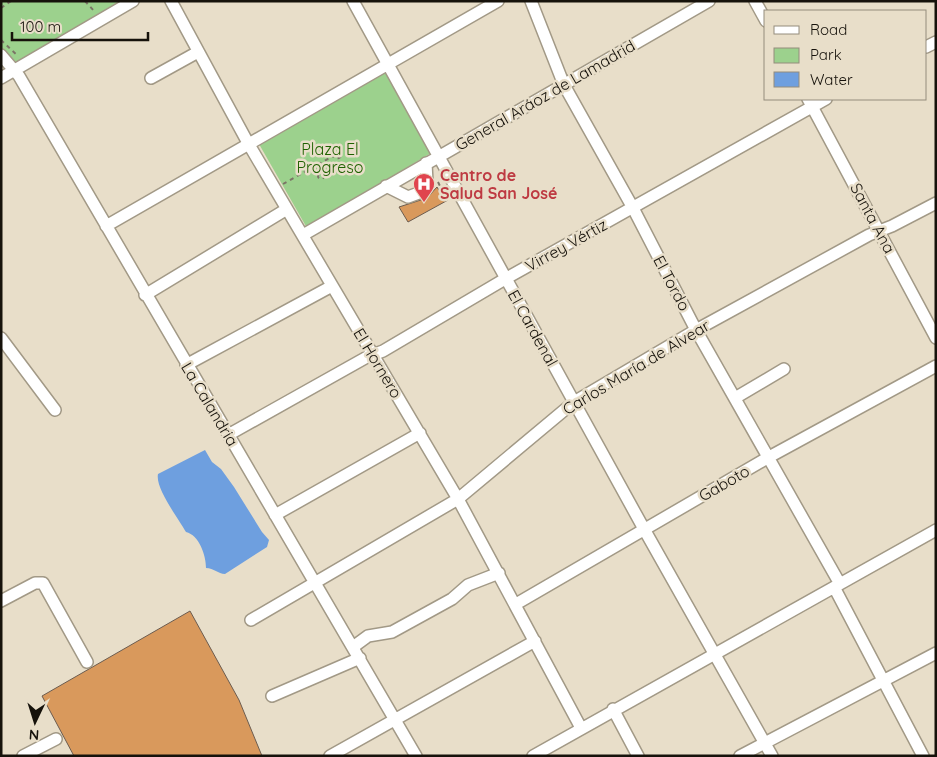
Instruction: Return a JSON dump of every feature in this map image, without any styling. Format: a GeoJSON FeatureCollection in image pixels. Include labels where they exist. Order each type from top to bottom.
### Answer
{"type":"FeatureCollection","features":[{"type":"Feature","properties":{"kind":"street"},"geometry":{"type":"LineString","coordinates":[[1,78],[133,1]]}},
{"type":"Feature","properties":{"kind":"street","name":"El Hornero"},"geometry":{"type":"LineString","coordinates":[[171,1],[248,143],[458,499],[536,641],[581,728]]}},
{"type":"Feature","properties":{"kind":"street","name":"El Cardenal"},"geometry":{"type":"LineString","coordinates":[[353,1],[644,529],[766,742],[772,756]]}},
{"type":"Feature","properties":{"kind":"street"},"geometry":{"type":"LineString","coordinates":[[106,226],[498,1]]}},
{"type":"Feature","properties":{"kind":"street","name":"El Tordo"},"geometry":{"type":"LineString","coordinates":[[531,1],[564,85],[633,208],[696,330],[769,457],[923,756]]}},
{"type":"Feature","properties":{"kind":"street","name":"General Aráoz de Lamadrid"},"geometry":{"type":"LineString","coordinates":[[303,234],[708,1]]}},
{"type":"Feature","properties":{"kind":"street"},"geometry":{"type":"LineString","coordinates":[[755,1],[764,17]]}},
{"type":"Feature","properties":{"kind":"street"},"geometry":{"type":"LineString","coordinates":[[151,78],[198,52]]}},
{"type":"Feature","properties":{"kind":"street","name":"La Calandria"},"geometry":{"type":"LineString","coordinates":[[1,55],[15,69],[145,295],[416,756]]}},
{"type":"Feature","properties":{"kind":"street","name":"Virrey Vértiz"},"geometry":{"type":"LineString","coordinates":[[228,435],[374,355],[633,208],[810,102]]}},
{"type":"Feature","properties":{"kind":"street","name":"Santa Ana"},"geometry":{"type":"LineString","coordinates":[[810,102],[936,338]]}},
{"type":"Feature","properties":{"kind":"street"},"geometry":{"type":"LineString","coordinates":[[386,186],[408,198],[424,191],[427,182],[426,163]]}},
{"type":"Feature","properties":{"kind":"street","name":"Carlos María de Alvear"},"geometry":{"type":"LineString","coordinates":[[251,620],[458,499],[574,402],[696,330],[880,230],[936,203]]}},
{"type":"Feature","properties":{"kind":"street"},"geometry":{"type":"LineString","coordinates":[[145,295],[287,209]]}},
{"type":"Feature","properties":{"kind":"street"},"geometry":{"type":"LineString","coordinates":[[186,365],[332,286]]}},
{"type":"Feature","properties":{"kind":"street"},"geometry":{"type":"LineString","coordinates":[[1,338],[55,410]]}},
{"type":"Feature","properties":{"kind":"street","name":"Gaboto"},"geometry":{"type":"LineString","coordinates":[[516,604],[769,457],[936,366]]}},
{"type":"Feature","properties":{"kind":"street"},"geometry":{"type":"LineString","coordinates":[[735,398],[784,369]]}},
{"type":"Feature","properties":{"kind":"street"},"geometry":{"type":"LineString","coordinates":[[275,515],[420,433]]}},
{"type":"Feature","properties":{"kind":"street"},"geometry":{"type":"LineString","coordinates":[[533,756],[936,530]]}},
{"type":"Feature","properties":{"kind":"street"},"geometry":{"type":"LineString","coordinates":[[353,647],[368,636],[392,632],[452,599],[468,585],[498,574]]}},
{"type":"Feature","properties":{"kind":"street"},"geometry":{"type":"LineString","coordinates":[[1,601],[35,583],[43,583],[87,662]]}},
{"type":"Feature","properties":{"kind":"street"},"geometry":{"type":"LineString","coordinates":[[330,756],[352,742],[366,738],[395,719],[536,641]]}},
{"type":"Feature","properties":{"kind":"street"},"geometry":{"type":"LineString","coordinates":[[740,756],[936,653]]}},
{"type":"Feature","properties":{"kind":"street"},"geometry":{"type":"LineString","coordinates":[[272,696],[360,658]]}},
{"type":"Feature","properties":{"kind":"street"},"geometry":{"type":"LineString","coordinates":[[614,709],[638,756]]}},
{"type":"Feature","properties":{"kind":"street"},"geometry":{"type":"LineString","coordinates":[[23,756],[56,739]]}},
{"type":"Feature","properties":{"kind":"path"},"geometry":{"type":"LineString","coordinates":[[1,8],[10,1]]}},
{"type":"Feature","properties":{"kind":"path"},"geometry":{"type":"LineString","coordinates":[[85,1],[96,13]]}},
{"type":"Feature","properties":{"kind":"path"},"geometry":{"type":"LineString","coordinates":[[275,188],[333,156]]}},
{"type":"Feature","properties":{"kind":"path"},"geometry":{"type":"LineString","coordinates":[[315,166],[319,174]]}},
{"type":"Feature","properties":{"kind":"green space"},"geometry":{"type":"Polygon","coordinates":[[[1,1],[120,1],[17,63],[1,47],[1,1]]]}},
{"type":"Feature","properties":{"kind":"green space","name":"Plaza El Progreso"},"geometry":{"type":"Polygon","coordinates":[[[389,69],[431,153],[307,228],[259,144],[389,69]]]}},
{"type":"Feature","properties":{"kind":"water"},"geometry":{"type":"Polygon","coordinates":[[[205,450],[212,462],[221,469],[234,487],[269,540],[267,547],[225,574],[206,568],[201,546],[195,537],[186,532],[163,495],[158,480],[158,474],[205,450]]]}},
{"type":"Feature","properties":{"kind":"building","name":"Centro de Salud San José"},"geometry":{"type":"Polygon","coordinates":[[[437,187],[440,192],[443,190],[448,200],[408,222],[399,207],[427,198],[437,187]]]}},
{"type":"Feature","properties":{"kind":"building"},"geometry":{"type":"Polygon","coordinates":[[[190,611],[239,700],[262,756],[74,756],[42,696],[190,611]]]}},
{"type":"Feature","properties":{"kind":"place","name":"Centro de Salud San José"},"geometry":{"type":"Point","coordinates":[424,203]}}]}
